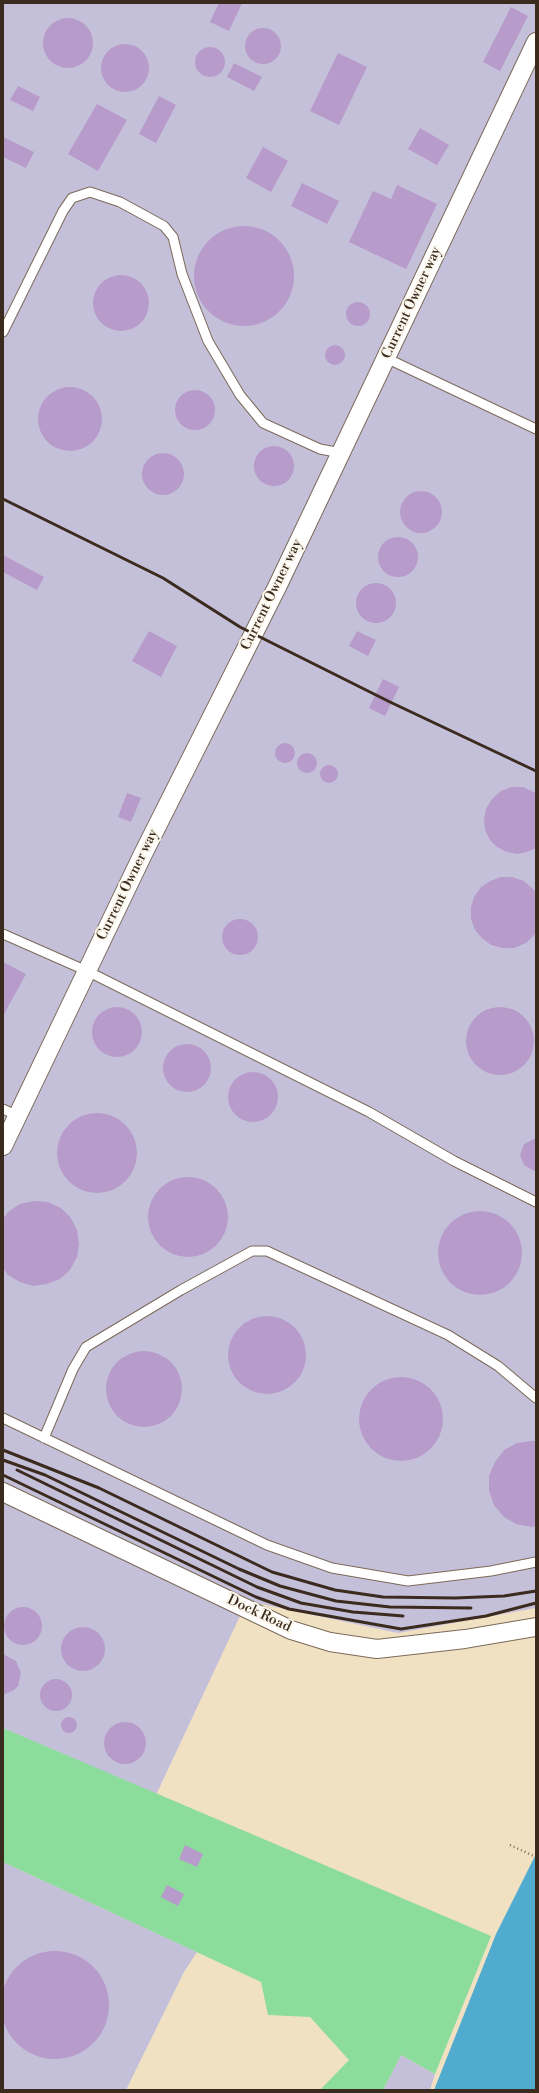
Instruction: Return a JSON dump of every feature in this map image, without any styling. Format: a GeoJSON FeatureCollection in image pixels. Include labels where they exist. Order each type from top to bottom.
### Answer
{"type":"FeatureCollection","features":[{"type":"Feature","properties":{"kind":"street","name":"Current Owner way"},"geometry":{"type":"LineString","coordinates":[[3,1146],[10,1112],[87,971],[143,854],[278,585],[536,42]]}},
{"type":"Feature","properties":{"kind":"street","name":"Dock Road"},"geometry":{"type":"LineString","coordinates":[[3,1492],[291,1630],[330,1642],[377,1649],[465,1639],[536,1627]]}},
{"type":"Feature","properties":{"kind":"lane"},"geometry":{"type":"LineString","coordinates":[[3,332],[63,211],[72,198],[90,192],[120,202],[164,226],[173,237],[182,274],[208,341],[240,395],[263,423],[320,449],[341,453]]}},
{"type":"Feature","properties":{"kind":"lane"},"geometry":{"type":"LineString","coordinates":[[386,358],[536,429]]}},
{"type":"Feature","properties":{"kind":"lane"},"geometry":{"type":"LineString","coordinates":[[3,934],[87,971],[369,1112],[454,1161],[536,1202]]}},
{"type":"Feature","properties":{"kind":"lane"},"geometry":{"type":"LineString","coordinates":[[44,1438],[73,1369],[86,1347],[181,1290],[252,1251],[267,1252],[448,1335],[498,1366],[536,1398]]}},
{"type":"Feature","properties":{"kind":"lane"},"geometry":{"type":"LineString","coordinates":[[3,1418],[267,1545],[332,1568],[408,1581],[492,1571],[536,1562]]}},
{"type":"Feature","properties":{"kind":"path"},"geometry":{"type":"LineString","coordinates":[[510,1845],[536,1857]]}},
{"type":"Feature","properties":{"kind":"shaded area"},"geometry":{"type":"Polygon","coordinates":[[[3,3],[536,3],[536,1608],[398,1633],[247,1601],[156,1795],[3,1728],[3,3]]]}},
{"type":"Feature","properties":{"kind":"shaded area"},"geometry":{"type":"Polygon","coordinates":[[[3,1862],[197,1952],[184,1972],[126,2090],[3,2090],[3,1862]]]}},
{"type":"Feature","properties":{"kind":"shaded area"},"geometry":{"type":"Polygon","coordinates":[[[401,2055],[435,2074],[430,2090],[383,2090],[401,2055]]]}},
{"type":"Feature","properties":{"kind":"green space"},"geometry":{"type":"Polygon","coordinates":[[[3,1728],[491,1936],[435,2074],[401,2055],[383,2090],[320,2090],[349,2060],[310,2017],[268,2015],[261,1982],[3,1862],[3,1728]]]}},
{"type":"Feature","properties":{"kind":"water"},"geometry":{"type":"Polygon","coordinates":[[[536,1854],[536,2090],[434,2090],[496,1934],[536,1854]]]}},
{"type":"Feature","properties":{"kind":"building"},"geometry":{"type":"Polygon","coordinates":[[[219,3],[242,3],[229,31],[210,22],[219,3]]]}},
{"type":"Feature","properties":{"kind":"building"},"geometry":{"type":"Polygon","coordinates":[[[511,7],[528,16],[500,71],[483,62],[511,7]]]}},
{"type":"Feature","properties":{"kind":"building"},"geometry":{"type":"Polygon","coordinates":[[[68,18],[77,20],[86,25],[91,34],[93,43],[91,52],[86,61],[77,66],[68,68],[59,66],[50,61],[45,52],[43,43],[45,34],[50,25],[59,20],[68,18]]]}},
{"type":"Feature","properties":{"kind":"building"},"geometry":{"type":"Polygon","coordinates":[[[267,28],[276,33],[280,39],[280,53],[276,59],[267,64],[259,64],[250,59],[246,53],[245,42],[250,33],[256,29],[267,28]]]}},
{"type":"Feature","properties":{"kind":"building"},"geometry":{"type":"Polygon","coordinates":[[[120,44],[130,44],[142,51],[149,63],[149,73],[142,85],[130,92],[120,92],[112,88],[105,81],[101,73],[101,63],[105,55],[112,48],[120,44]]]}},
{"type":"Feature","properties":{"kind":"building"},"geometry":{"type":"Polygon","coordinates":[[[210,47],[216,48],[224,56],[224,68],[216,76],[210,77],[204,76],[196,68],[195,62],[196,56],[204,48],[210,47]]]}},
{"type":"Feature","properties":{"kind":"building"},"geometry":{"type":"Polygon","coordinates":[[[338,53],[367,67],[339,125],[310,111],[338,53]]]}},
{"type":"Feature","properties":{"kind":"building"},"geometry":{"type":"Polygon","coordinates":[[[234,63],[262,77],[254,91],[227,77],[234,63]]]}},
{"type":"Feature","properties":{"kind":"building"},"geometry":{"type":"Polygon","coordinates":[[[18,86],[40,97],[33,111],[10,100],[18,86]]]}},
{"type":"Feature","properties":{"kind":"building"},"geometry":{"type":"Polygon","coordinates":[[[159,96],[176,105],[156,143],[139,134],[159,96]]]}},
{"type":"Feature","properties":{"kind":"building"},"geometry":{"type":"Polygon","coordinates":[[[97,104],[127,120],[98,171],[68,154],[97,104]]]}},
{"type":"Feature","properties":{"kind":"building"},"geometry":{"type":"Polygon","coordinates":[[[420,128],[449,145],[437,165],[408,149],[420,128]]]}},
{"type":"Feature","properties":{"kind":"building"},"geometry":{"type":"Polygon","coordinates":[[[3,137],[34,152],[26,168],[3,157],[3,137]]]}},
{"type":"Feature","properties":{"kind":"building"},"geometry":{"type":"Polygon","coordinates":[[[263,147],[288,161],[271,192],[246,178],[263,147]]]}},
{"type":"Feature","properties":{"kind":"building"},"geometry":{"type":"Polygon","coordinates":[[[302,183],[339,201],[327,224],[291,206],[302,183]]]}},
{"type":"Feature","properties":{"kind":"building"},"geometry":{"type":"Polygon","coordinates":[[[397,185],[437,204],[406,269],[349,242],[373,191],[391,199],[397,185]]]}},
{"type":"Feature","properties":{"kind":"building"},"geometry":{"type":"Polygon","coordinates":[[[244,226],[263,230],[279,241],[290,257],[294,276],[290,295],[279,311],[263,322],[244,326],[225,322],[209,311],[198,295],[194,276],[198,257],[209,241],[225,230],[244,226]]]}},
{"type":"Feature","properties":{"kind":"building"},"geometry":{"type":"Polygon","coordinates":[[[121,275],[132,277],[141,283],[147,292],[149,303],[147,314],[141,323],[132,329],[121,331],[110,329],[101,323],[95,314],[93,303],[95,292],[101,283],[110,277],[121,275]]]}},
{"type":"Feature","properties":{"kind":"building"},"geometry":{"type":"Polygon","coordinates":[[[358,302],[366,306],[370,314],[366,322],[358,326],[350,322],[346,314],[350,306],[358,302]]]}},
{"type":"Feature","properties":{"kind":"building"},"geometry":{"type":"Polygon","coordinates":[[[335,345],[342,348],[345,355],[342,362],[335,365],[328,362],[325,355],[328,348],[335,345]]]}},
{"type":"Feature","properties":{"kind":"building"},"geometry":{"type":"Polygon","coordinates":[[[64,387],[76,387],[93,396],[100,407],[102,419],[100,431],[93,442],[76,451],[64,451],[52,446],[43,437],[38,425],[38,413],[43,401],[52,392],[64,387]]]}},
{"type":"Feature","properties":{"kind":"building"},"geometry":{"type":"Polygon","coordinates":[[[191,390],[199,390],[206,393],[212,399],[215,410],[212,421],[206,427],[199,430],[191,430],[184,427],[178,421],[175,414],[175,406],[178,399],[184,393],[191,390]]]}},
{"type":"Feature","properties":{"kind":"building"},"geometry":{"type":"Polygon","coordinates":[[[278,446],[285,449],[291,455],[294,466],[293,474],[285,483],[278,486],[270,486],[263,483],[255,474],[254,462],[257,455],[266,447],[278,446]]]}},
{"type":"Feature","properties":{"kind":"building"},"geometry":{"type":"Polygon","coordinates":[[[163,453],[178,459],[184,474],[178,489],[163,495],[148,489],[142,474],[148,459],[163,453]]]}},
{"type":"Feature","properties":{"kind":"building"},"geometry":{"type":"Polygon","coordinates":[[[421,491],[436,497],[442,512],[436,527],[421,533],[406,527],[400,512],[406,497],[421,491]]]}},
{"type":"Feature","properties":{"kind":"building"},"geometry":{"type":"Polygon","coordinates":[[[402,537],[409,540],[415,546],[418,557],[417,565],[409,574],[402,577],[394,577],[387,574],[379,565],[378,553],[381,546],[390,538],[402,537]]]}},
{"type":"Feature","properties":{"kind":"building"},"geometry":{"type":"Polygon","coordinates":[[[3,555],[44,577],[37,590],[3,572],[3,555]]]}},
{"type":"Feature","properties":{"kind":"building"},"geometry":{"type":"Polygon","coordinates":[[[376,583],[384,585],[390,589],[394,595],[396,603],[394,611],[390,617],[384,621],[376,623],[368,621],[362,617],[358,611],[356,603],[358,595],[362,589],[368,585],[376,583]]]}},
{"type":"Feature","properties":{"kind":"building"},"geometry":{"type":"Polygon","coordinates":[[[149,631],[177,646],[161,677],[132,661],[149,631]]]}},
{"type":"Feature","properties":{"kind":"building"},"geometry":{"type":"Polygon","coordinates":[[[357,631],[376,640],[368,656],[349,646],[357,631]]]}},
{"type":"Feature","properties":{"kind":"building"},"geometry":{"type":"Polygon","coordinates":[[[383,679],[399,687],[385,716],[369,708],[383,679]]]}},
{"type":"Feature","properties":{"kind":"building"},"geometry":{"type":"Polygon","coordinates":[[[285,743],[292,746],[295,753],[292,760],[285,763],[278,760],[275,753],[278,746],[285,743]]]}},
{"type":"Feature","properties":{"kind":"building"},"geometry":{"type":"Polygon","coordinates":[[[307,753],[314,756],[317,763],[314,770],[307,773],[300,770],[297,763],[300,756],[307,753]]]}},
{"type":"Feature","properties":{"kind":"building"},"geometry":{"type":"Polygon","coordinates":[[[325,765],[333,765],[338,770],[336,781],[333,783],[325,783],[320,778],[320,770],[325,765]]]}},
{"type":"Feature","properties":{"kind":"building"},"geometry":{"type":"Polygon","coordinates":[[[512,787],[523,787],[536,793],[536,848],[517,854],[507,852],[497,847],[490,840],[485,830],[484,820],[486,809],[492,799],[501,791],[512,787]]]}},
{"type":"Feature","properties":{"kind":"building"},"geometry":{"type":"Polygon","coordinates":[[[127,793],[141,798],[131,822],[118,817],[127,793]]]}},
{"type":"Feature","properties":{"kind":"building"},"geometry":{"type":"Polygon","coordinates":[[[501,877],[512,877],[524,881],[536,892],[536,933],[526,943],[514,948],[502,948],[491,945],[475,930],[471,919],[471,907],[474,897],[481,887],[490,881],[501,877]]]}},
{"type":"Feature","properties":{"kind":"building"},"geometry":{"type":"Polygon","coordinates":[[[244,919],[253,924],[257,930],[257,944],[253,950],[244,955],[236,955],[227,950],[223,944],[222,933],[227,924],[233,920],[244,919]]]}},
{"type":"Feature","properties":{"kind":"building"},"geometry":{"type":"Polygon","coordinates":[[[3,962],[26,974],[3,1016],[3,962]]]}},
{"type":"Feature","properties":{"kind":"building"},"geometry":{"type":"Polygon","coordinates":[[[117,1007],[131,1011],[138,1018],[142,1032],[138,1046],[131,1053],[117,1057],[103,1053],[96,1046],[92,1032],[96,1018],[103,1011],[117,1007]]]}},
{"type":"Feature","properties":{"kind":"building"},"geometry":{"type":"Polygon","coordinates":[[[500,1007],[513,1010],[524,1017],[531,1028],[534,1041],[531,1054],[524,1065],[513,1072],[500,1075],[487,1072],[476,1065],[469,1054],[466,1041],[469,1028],[476,1017],[487,1010],[500,1007]]]}},
{"type":"Feature","properties":{"kind":"building"},"geometry":{"type":"Polygon","coordinates":[[[182,1044],[192,1044],[204,1051],[211,1063],[211,1073],[204,1085],[192,1092],[182,1092],[174,1088],[167,1081],[163,1073],[163,1063],[167,1055],[174,1048],[182,1044]]]}},
{"type":"Feature","properties":{"kind":"building"},"geometry":{"type":"Polygon","coordinates":[[[248,1072],[258,1072],[271,1079],[278,1092],[278,1102],[271,1115],[258,1122],[248,1122],[239,1118],[232,1111],[228,1102],[228,1092],[232,1083],[239,1076],[248,1072]]]}},
{"type":"Feature","properties":{"kind":"building"},"geometry":{"type":"Polygon","coordinates":[[[89,1113],[105,1113],[126,1124],[137,1145],[137,1161],[126,1182],[105,1193],[89,1193],[75,1187],[68,1182],[63,1175],[57,1161],[57,1145],[63,1131],[68,1124],[75,1119],[89,1113]]]}},
{"type":"Feature","properties":{"kind":"building"},"geometry":{"type":"Polygon","coordinates":[[[536,1138],[536,1172],[524,1165],[520,1155],[524,1144],[536,1138]]]}},
{"type":"Feature","properties":{"kind":"building"},"geometry":{"type":"Polygon","coordinates":[[[188,1177],[203,1180],[216,1189],[225,1202],[228,1217],[225,1232],[216,1245],[203,1254],[188,1257],[173,1254],[160,1245],[151,1232],[148,1217],[151,1202],[160,1189],[173,1180],[188,1177]]]}},
{"type":"Feature","properties":{"kind":"building"},"geometry":{"type":"Polygon","coordinates":[[[34,1201],[48,1202],[61,1208],[71,1218],[77,1230],[79,1244],[77,1257],[70,1270],[60,1279],[47,1284],[33,1286],[20,1282],[8,1275],[3,1268],[3,1219],[8,1212],[20,1204],[34,1201]]]}},
{"type":"Feature","properties":{"kind":"building"},"geometry":{"type":"Polygon","coordinates":[[[480,1211],[496,1214],[510,1223],[519,1237],[522,1253],[519,1269],[510,1283],[496,1292],[480,1295],[464,1292],[450,1283],[441,1269],[438,1253],[441,1237],[450,1223],[464,1214],[480,1211]]]}},
{"type":"Feature","properties":{"kind":"building"},"geometry":{"type":"Polygon","coordinates":[[[259,1316],[275,1316],[289,1322],[300,1333],[306,1347],[306,1363],[300,1377],[289,1388],[275,1394],[259,1394],[245,1388],[234,1377],[228,1363],[228,1347],[234,1333],[245,1322],[259,1316]]]}},
{"type":"Feature","properties":{"kind":"building"},"geometry":{"type":"Polygon","coordinates":[[[144,1351],[159,1354],[171,1362],[179,1374],[182,1389],[179,1404],[171,1416],[159,1424],[144,1427],[129,1424],[117,1416],[109,1404],[106,1389],[109,1374],[117,1362],[129,1354],[144,1351]]]}},
{"type":"Feature","properties":{"kind":"building"},"geometry":{"type":"Polygon","coordinates":[[[401,1377],[417,1380],[431,1389],[440,1403],[443,1419],[440,1435],[431,1449],[417,1458],[401,1461],[385,1458],[371,1449],[362,1435],[359,1419],[362,1403],[371,1389],[385,1380],[401,1377]]]}},
{"type":"Feature","properties":{"kind":"building"},"geometry":{"type":"Polygon","coordinates":[[[536,1441],[536,1526],[531,1527],[516,1524],[504,1517],[494,1505],[489,1491],[489,1476],[495,1462],[504,1450],[517,1443],[536,1441]]]}},
{"type":"Feature","properties":{"kind":"building"},"geometry":{"type":"Polygon","coordinates":[[[19,1607],[27,1607],[37,1612],[41,1619],[41,1633],[37,1640],[27,1645],[19,1645],[9,1640],[7,1637],[4,1630],[4,1622],[9,1612],[12,1610],[19,1607]]]}},
{"type":"Feature","properties":{"kind":"building"},"geometry":{"type":"Polygon","coordinates":[[[83,1627],[95,1631],[101,1637],[105,1649],[101,1661],[95,1667],[83,1671],[71,1667],[65,1661],[61,1649],[65,1637],[71,1631],[83,1627]]]}},
{"type":"Feature","properties":{"kind":"building"},"geometry":{"type":"Polygon","coordinates":[[[3,1654],[16,1661],[21,1673],[18,1686],[14,1690],[3,1695],[3,1654]]]}},
{"type":"Feature","properties":{"kind":"building"},"geometry":{"type":"Polygon","coordinates":[[[53,1679],[59,1679],[69,1686],[72,1695],[71,1701],[65,1708],[59,1711],[53,1711],[43,1704],[40,1698],[40,1692],[47,1682],[53,1679]]]}},
{"type":"Feature","properties":{"kind":"building"},"geometry":{"type":"Polygon","coordinates":[[[66,1717],[72,1717],[77,1722],[75,1731],[72,1733],[66,1733],[61,1728],[61,1722],[66,1717]]]}},
{"type":"Feature","properties":{"kind":"building"},"geometry":{"type":"Polygon","coordinates":[[[121,1722],[129,1722],[137,1725],[143,1731],[146,1743],[143,1755],[137,1761],[129,1764],[121,1764],[113,1761],[107,1755],[104,1747],[104,1739],[107,1731],[113,1725],[121,1722]]]}},
{"type":"Feature","properties":{"kind":"building"},"geometry":{"type":"Polygon","coordinates":[[[185,1845],[203,1854],[197,1867],[179,1859],[185,1845]]]}},
{"type":"Feature","properties":{"kind":"building"},"geometry":{"type":"Polygon","coordinates":[[[167,1885],[184,1894],[178,1906],[161,1897],[167,1885]]]}},
{"type":"Feature","properties":{"kind":"building"},"geometry":{"type":"Polygon","coordinates":[[[55,1951],[76,1955],[93,1967],[105,1984],[109,2005],[105,2026],[93,2043],[76,2055],[55,2059],[34,2055],[17,2043],[5,2026],[1,2005],[5,1984],[17,1967],[34,1955],[55,1951]]]}},
{"type":"Feature","properties":{"kind":"railway"},"geometry":{"type":"LineString","coordinates":[[3,499],[163,578],[240,627],[390,702],[536,771]]}},
{"type":"Feature","properties":{"kind":"railway"},"geometry":{"type":"LineString","coordinates":[[3,1450],[99,1488],[272,1572],[335,1590],[383,1597],[455,1598],[504,1596],[536,1591]]}},
{"type":"Feature","properties":{"kind":"railway"},"geometry":{"type":"LineString","coordinates":[[3,1460],[45,1475],[239,1569],[280,1586],[336,1601],[390,1607],[471,1608]]}},
{"type":"Feature","properties":{"kind":"railway"},"geometry":{"type":"LineString","coordinates":[[17,1470],[257,1587],[301,1603],[353,1612],[403,1616]]}},
{"type":"Feature","properties":{"kind":"railway"},"geometry":{"type":"LineString","coordinates":[[3,1475],[256,1597],[289,1609],[401,1629],[486,1616],[536,1603]]}}]}
